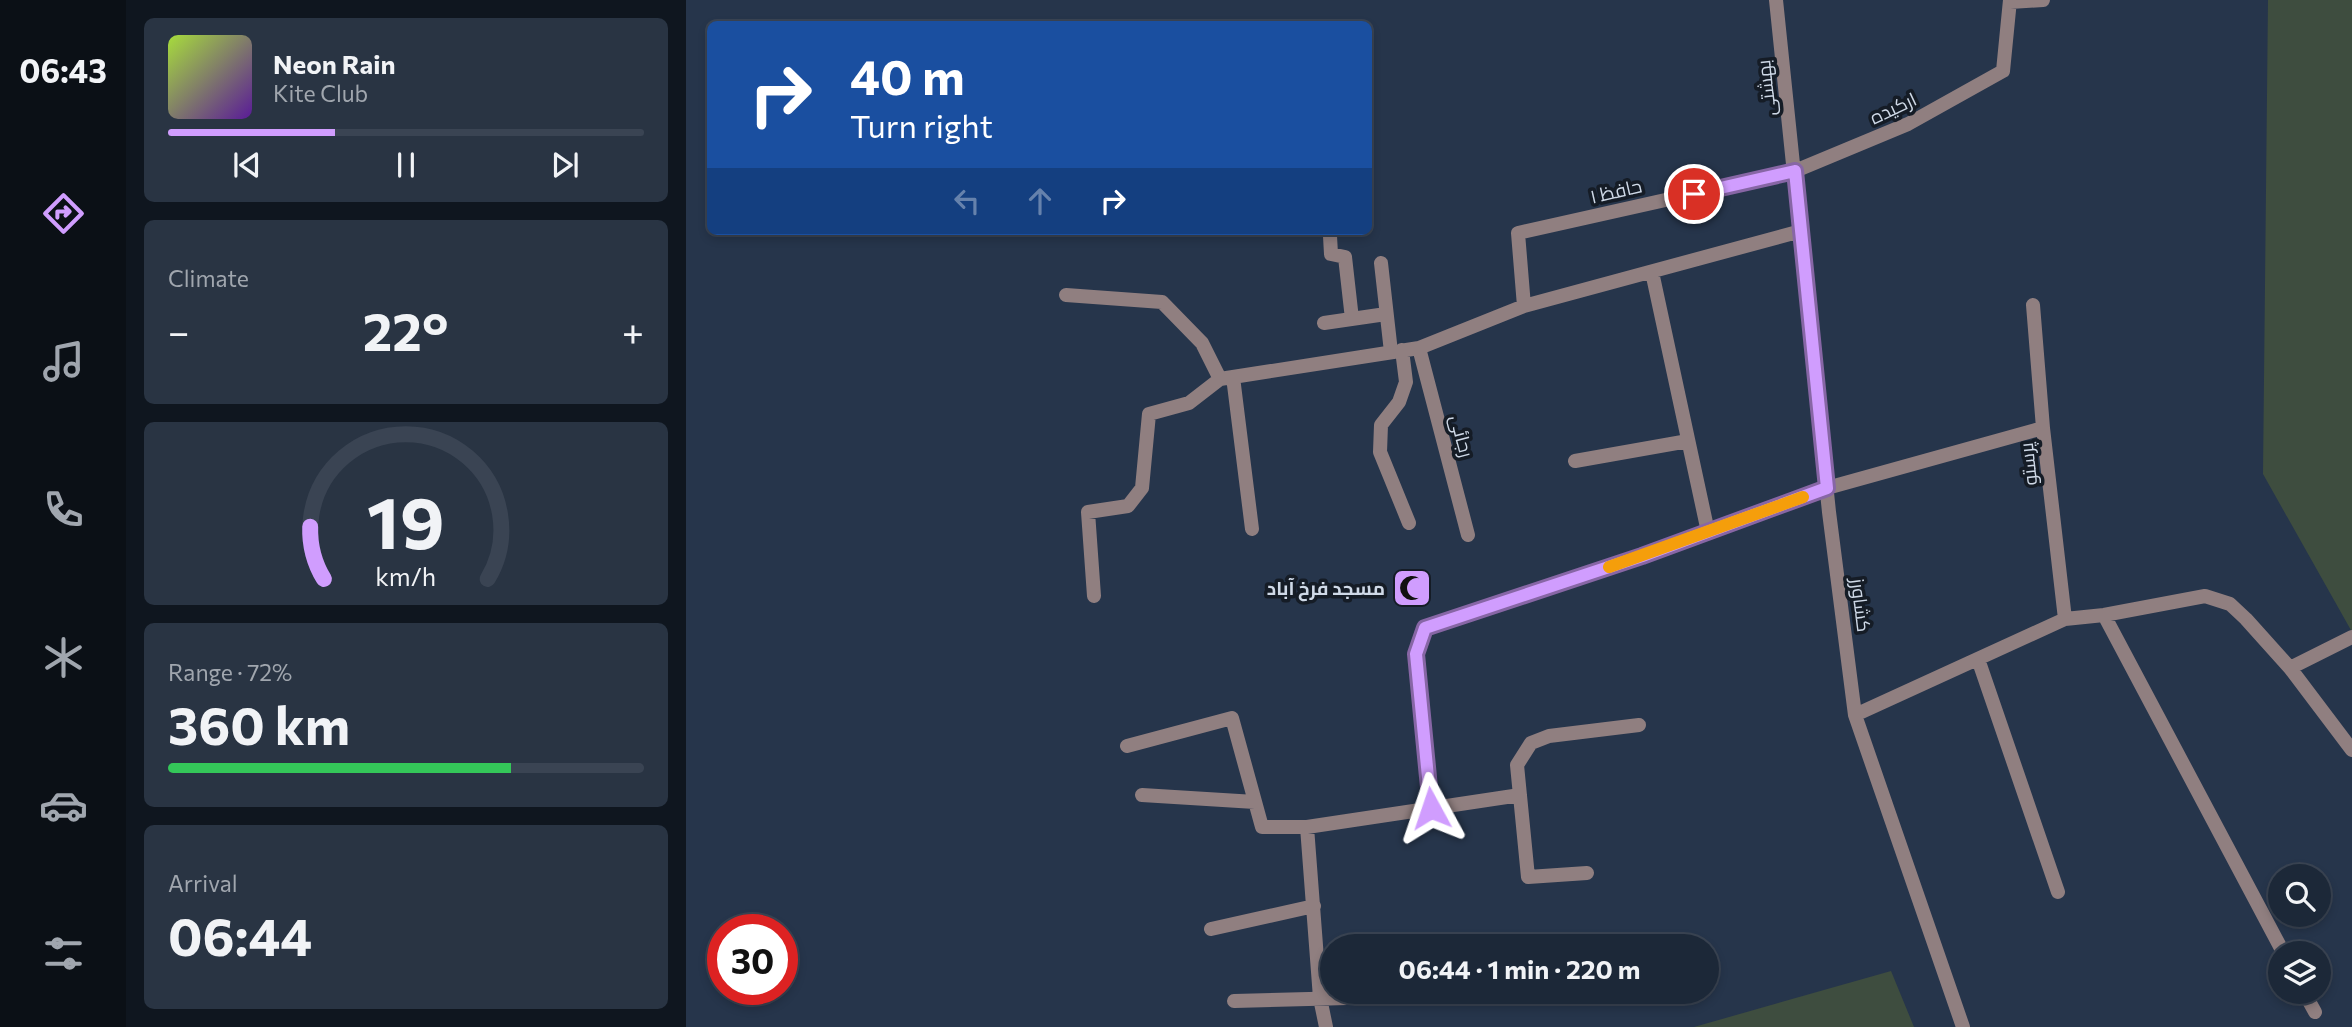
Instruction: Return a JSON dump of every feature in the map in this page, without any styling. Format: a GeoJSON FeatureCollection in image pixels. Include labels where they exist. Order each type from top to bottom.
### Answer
{"type":"FeatureCollection","features":[{"type":"Feature","properties":{"kind":"street","name":"بهشتی"},"geometry":{"type":"LineString","coordinates":[[1776,0],[1795,171]]}},
{"type":"Feature","properties":{"kind":"street"},"geometry":{"type":"LineString","coordinates":[[2010,1],[2043,0]]}},
{"type":"Feature","properties":{"kind":"street","name":"ارکیده"},"geometry":{"type":"LineString","coordinates":[[1795,171],[1908,124],[2003,71],[2010,1]]}},
{"type":"Feature","properties":{"kind":"street","name":"کشاورز"},"geometry":{"type":"LineString","coordinates":[[1795,171],[1827,488],[1856,715],[1963,1027]]}},
{"type":"Feature","properties":{"kind":"street","name":"حافظ ۱"},"geometry":{"type":"LineString","coordinates":[[1524,306],[1518,233],[1795,171]]}},
{"type":"Feature","properties":{"kind":"street"},"geometry":{"type":"LineString","coordinates":[[1094,596],[1088,512],[1128,506],[1142,488],[1149,414],[1189,402],[1227,378],[1419,348],[1524,306],[1801,231]]}},
{"type":"Feature","properties":{"kind":"street"},"geometry":{"type":"LineString","coordinates":[[1330,236],[1331,254],[1345,257],[1352,319]]}},
{"type":"Feature","properties":{"kind":"street"},"geometry":{"type":"LineString","coordinates":[[1381,263],[1387,314],[1406,382],[1399,402],[1381,425],[1380,452],[1409,523]]}},
{"type":"Feature","properties":{"kind":"street"},"geometry":{"type":"LineString","coordinates":[[1652,272],[1708,532]]}},
{"type":"Feature","properties":{"kind":"street"},"geometry":{"type":"LineString","coordinates":[[1066,295],[1162,302],[1202,343],[1227,378],[1252,529]]}},
{"type":"Feature","properties":{"kind":"street","name":"پرستو"},"geometry":{"type":"LineString","coordinates":[[2033,304],[2043,428],[2065,619]]}},
{"type":"Feature","properties":{"kind":"street"},"geometry":{"type":"LineString","coordinates":[[1324,323],[1387,314]]}},
{"type":"Feature","properties":{"kind":"street","name":"رجائی"},"geometry":{"type":"LineString","coordinates":[[1419,348],[1468,535]]}},
{"type":"Feature","properties":{"kind":"street"},"geometry":{"type":"LineString","coordinates":[[1431,808],[1416,654],[1425,628],[1642,556],[1827,488],[2043,428]]}},
{"type":"Feature","properties":{"kind":"street"},"geometry":{"type":"LineString","coordinates":[[1575,461],[1688,441]]}},
{"type":"Feature","properties":{"kind":"street"},"geometry":{"type":"LineString","coordinates":[[1856,715],[2065,619],[2104,615],[2205,596],[2230,604],[2290,668],[2352,750]]}},
{"type":"Feature","properties":{"kind":"street"},"geometry":{"type":"LineString","coordinates":[[2104,615],[2277,941]]}},
{"type":"Feature","properties":{"kind":"street"},"geometry":{"type":"LineString","coordinates":[[2290,668],[2352,637]]}},
{"type":"Feature","properties":{"kind":"street"},"geometry":{"type":"LineString","coordinates":[[1978,659],[2059,892]]}},
{"type":"Feature","properties":{"kind":"street"},"geometry":{"type":"LineString","coordinates":[[1127,746],[1232,718],[1262,827],[1307,827],[1520,794]]}},
{"type":"Feature","properties":{"kind":"street"},"geometry":{"type":"LineString","coordinates":[[1587,873],[1528,877],[1517,765],[1531,743],[1549,736],[1639,725]]}},
{"type":"Feature","properties":{"kind":"street"},"geometry":{"type":"LineString","coordinates":[[1142,795],[1255,802]]}},
{"type":"Feature","properties":{"kind":"street"},"geometry":{"type":"LineString","coordinates":[[1234,1001],[1320,998],[1307,827]]}},
{"type":"Feature","properties":{"kind":"street"},"geometry":{"type":"LineString","coordinates":[[1211,929],[1314,906]]}},
{"type":"Feature","properties":{"kind":"street"},"geometry":{"type":"LineString","coordinates":[[1321,1004],[1326,1027]]}},
{"type":"Feature","properties":{"kind":"street"},"geometry":{"type":"LineString","coordinates":[[2311,1004],[2315,1012]]}},
{"type":"Feature","properties":{"kind":"green space"},"geometry":{"type":"Polygon","coordinates":[[[2268,0],[2352,0],[2352,632],[2263,474],[2268,0]]]}},
{"type":"Feature","properties":{"kind":"green space"},"geometry":{"type":"Polygon","coordinates":[[[1891,971],[1914,1027],[1694,1027],[1891,971]]]}},
{"type":"Feature","properties":{"kind":"slow traffic"},"geometry":{"type":"LineString","coordinates":[[1609,567],[1803,497]]}},
{"type":"Feature","properties":{"kind":"place","name":"مسجد فرخ آباد"},"geometry":{"type":"Point","coordinates":[1412,588]}},
{"type":"Feature","properties":{"kind":"route"},"geometry":{"type":"LineString","coordinates":[[1431,808],[1416,654],[1425,628],[1642,556],[1827,488],[1795,171],[1694,194]]}}]}
